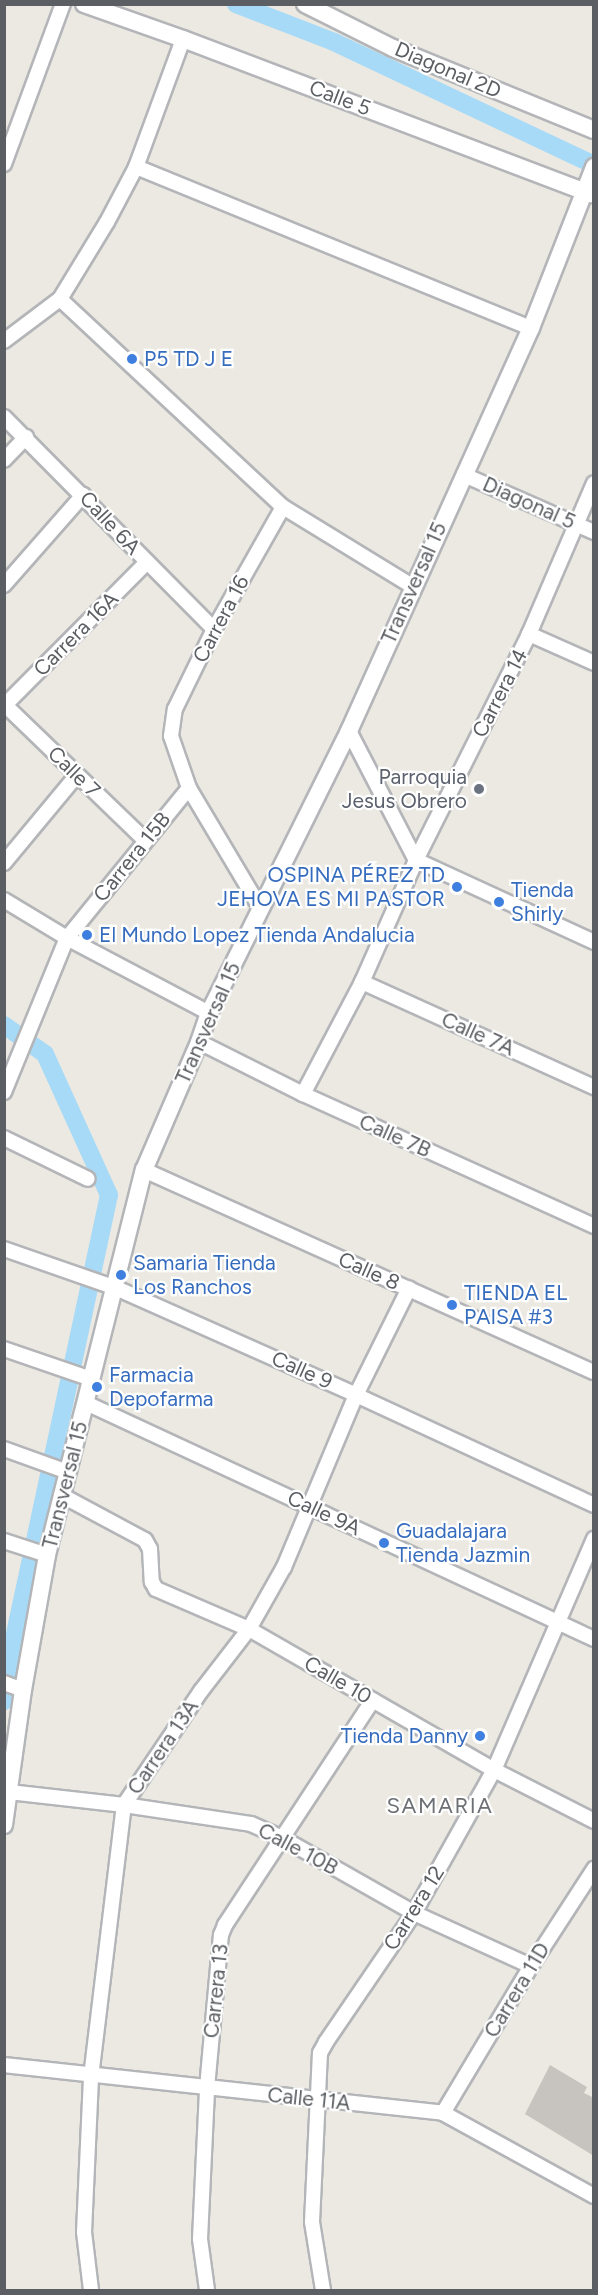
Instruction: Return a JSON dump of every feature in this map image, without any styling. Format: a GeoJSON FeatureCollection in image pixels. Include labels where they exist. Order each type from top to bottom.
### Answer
{"type":"FeatureCollection","features":[{"type":"Feature","properties":{"kind":"street"},"geometry":{"type":"LineString","coordinates":[[4,164],[63,4]]}},
{"type":"Feature","properties":{"kind":"street","name":"Calle 5"},"geometry":{"type":"LineString","coordinates":[[84,4],[588,190]]}},
{"type":"Feature","properties":{"kind":"street","name":"Diagonal 2D"},"geometry":{"type":"LineString","coordinates":[[305,4],[393,48],[594,130]]}},
{"type":"Feature","properties":{"kind":"street"},"geometry":{"type":"LineString","coordinates":[[4,341],[60,299],[107,222],[136,167],[183,39]]}},
{"type":"Feature","properties":{"kind":"street"},"geometry":{"type":"LineString","coordinates":[[136,167],[531,328]]}},
{"type":"Feature","properties":{"kind":"street","name":"Transversal 15"},"geometry":{"type":"LineString","coordinates":[[4,1825],[9,1792],[14,1687],[38,1553],[61,1495],[57,1468],[86,1403],[85,1376],[109,1285],[144,1170],[200,1042],[209,1013],[349,731],[412,586],[531,328],[588,190],[594,167]]}},
{"type":"Feature","properties":{"kind":"street"},"geometry":{"type":"LineString","coordinates":[[60,299],[283,507],[412,586]]}},
{"type":"Feature","properties":{"kind":"street","name":"Calle 6A"},"geometry":{"type":"LineString","coordinates":[[4,417],[214,629]]}},
{"type":"Feature","properties":{"kind":"street"},"geometry":{"type":"LineString","coordinates":[[4,460],[26,437]]}},
{"type":"Feature","properties":{"kind":"street","name":"Diagonal 5"},"geometry":{"type":"LineString","coordinates":[[464,475],[594,532]]}},
{"type":"Feature","properties":{"kind":"street","name":"Carrera 14"},"geometry":{"type":"LineString","coordinates":[[303,1094],[362,982],[416,860],[530,634],[594,483]]}},
{"type":"Feature","properties":{"kind":"street"},"geometry":{"type":"LineString","coordinates":[[4,585],[83,495]]}},
{"type":"Feature","properties":{"kind":"street","name":"Carrera 16"},"geometry":{"type":"LineString","coordinates":[[189,788],[171,735],[175,710],[214,629],[283,507]]}},
{"type":"Feature","properties":{"kind":"street","name":"Carrera 16A"},"geometry":{"type":"LineString","coordinates":[[5,705],[147,562]]}},
{"type":"Feature","properties":{"kind":"street"},"geometry":{"type":"LineString","coordinates":[[530,634],[594,663]]}},
{"type":"Feature","properties":{"kind":"street","name":"Calle 7"},"geometry":{"type":"LineString","coordinates":[[5,705],[145,840]]}},
{"type":"Feature","properties":{"kind":"street"},"geometry":{"type":"LineString","coordinates":[[349,731],[416,860],[594,942]]}},
{"type":"Feature","properties":{"kind":"street"},"geometry":{"type":"LineString","coordinates":[[4,863],[77,775]]}},
{"type":"Feature","properties":{"kind":"street"},"geometry":{"type":"LineString","coordinates":[[189,788],[261,909]]}},
{"type":"Feature","properties":{"kind":"street","name":"Carrera 15B"},"geometry":{"type":"LineString","coordinates":[[4,1092],[31,1034],[67,938],[189,788]]}},
{"type":"Feature","properties":{"kind":"street"},"geometry":{"type":"LineString","coordinates":[[4,900],[67,938],[209,1013]]}},
{"type":"Feature","properties":{"kind":"street","name":"Calle 7A"},"geometry":{"type":"LineString","coordinates":[[362,982],[594,1087]]}},
{"type":"Feature","properties":{"kind":"street","name":"Calle 7B"},"geometry":{"type":"LineString","coordinates":[[200,1042],[303,1094],[594,1226]]}},
{"type":"Feature","properties":{"kind":"street"},"geometry":{"type":"LineString","coordinates":[[4,1138],[88,1179]]}},
{"type":"Feature","properties":{"kind":"street","name":"Calle 8"},"geometry":{"type":"LineString","coordinates":[[144,1170],[594,1372]]}},
{"type":"Feature","properties":{"kind":"street","name":"Calle 9"},"geometry":{"type":"LineString","coordinates":[[4,1249],[109,1285],[356,1395],[594,1505]]}},
{"type":"Feature","properties":{"kind":"street","name":"Carrera 13A"},"geometry":{"type":"LineString","coordinates":[[91,2290],[84,2232],[91,2077],[124,1805],[201,1691],[249,1629],[284,1567],[308,1505],[356,1395],[409,1288]]}},
{"type":"Feature","properties":{"kind":"street"},"geometry":{"type":"LineString","coordinates":[[4,1349],[85,1376]]}},
{"type":"Feature","properties":{"kind":"street","name":"Calle 9A"},"geometry":{"type":"LineString","coordinates":[[86,1403],[594,1639]]}},
{"type":"Feature","properties":{"kind":"street"},"geometry":{"type":"LineString","coordinates":[[4,1449],[57,1468]]}},
{"type":"Feature","properties":{"kind":"street","name":"Calle 10"},"geometry":{"type":"LineString","coordinates":[[61,1495],[145,1540],[150,1549],[152,1582],[156,1589],[249,1629],[494,1770],[594,1821]]}},
{"type":"Feature","properties":{"kind":"street","name":"Carrera 12"},"geometry":{"type":"LineString","coordinates":[[323,2290],[312,2222],[320,2053],[414,1913],[494,1770],[594,1539]]}},
{"type":"Feature","properties":{"kind":"street"},"geometry":{"type":"LineString","coordinates":[[4,1541],[38,1553]]}},
{"type":"Feature","properties":{"kind":"street","name":"Carrera 13"},"geometry":{"type":"LineString","coordinates":[[207,2290],[200,2239],[207,2088],[221,1935],[225,1924],[284,1839],[373,1700]]}},
{"type":"Feature","properties":{"kind":"street","name":"Calle 10B"},"geometry":{"type":"LineString","coordinates":[[9,1792],[124,1805],[251,1824],[284,1839],[414,1913],[531,1966]]}},
{"type":"Feature","properties":{"kind":"street","name":"Carrera 11D"},"geometry":{"type":"LineString","coordinates":[[443,2113],[531,1966],[594,1869]]}},
{"type":"Feature","properties":{"kind":"street","name":"Calle 11A"},"geometry":{"type":"LineString","coordinates":[[4,2066],[443,2113],[594,2196]]}},
{"type":"Feature","properties":{"kind":"building"},"geometry":{"type":"Polygon","coordinates":[[[550,2065],[587,2087],[584,2093],[594,2098],[594,2156],[525,2114],[550,2065]]]}},
{"type":"Feature","properties":{"kind":"waterway"},"geometry":{"type":"LineString","coordinates":[[236,4],[334,42],[594,165]]}},
{"type":"Feature","properties":{"kind":"waterway"},"geometry":{"type":"LineString","coordinates":[[4,1025],[45,1054],[109,1195],[13,1641],[4,1701]]}},
{"type":"Feature","properties":{"kind":"place","name":"P5 TD J E"},"geometry":{"type":"Point","coordinates":[132,359]}},
{"type":"Feature","properties":{"kind":"place","name":"Parroquia Jesus Obrero"},"geometry":{"type":"Point","coordinates":[479,789]}},
{"type":"Feature","properties":{"kind":"place","name":"OSPINA PÉREZ TD JEHOVA ES MI PASTOR"},"geometry":{"type":"Point","coordinates":[457,887]}},
{"type":"Feature","properties":{"kind":"place","name":"Tienda Shirly"},"geometry":{"type":"Point","coordinates":[499,902]}},
{"type":"Feature","properties":{"kind":"place","name":"El Mundo Lopez Tienda Andalucia"},"geometry":{"type":"Point","coordinates":[87,935]}},
{"type":"Feature","properties":{"kind":"place","name":"Samaria Tienda Los Ranchos"},"geometry":{"type":"Point","coordinates":[121,1275]}},
{"type":"Feature","properties":{"kind":"place","name":"TIENDA EL PAISA #3"},"geometry":{"type":"Point","coordinates":[452,1305]}},
{"type":"Feature","properties":{"kind":"place","name":"Farmacia Depofarma"},"geometry":{"type":"Point","coordinates":[97,1387]}},
{"type":"Feature","properties":{"kind":"place","name":"Guadalajara Tienda Jazmin"},"geometry":{"type":"Point","coordinates":[384,1543]}},
{"type":"Feature","properties":{"kind":"place","name":"Tienda Danny"},"geometry":{"type":"Point","coordinates":[480,1736]}},
{"type":"Feature","properties":{"kind":"district","name":"SAMARIA"},"geometry":{"type":"Point","coordinates":[440,1806]}}]}
